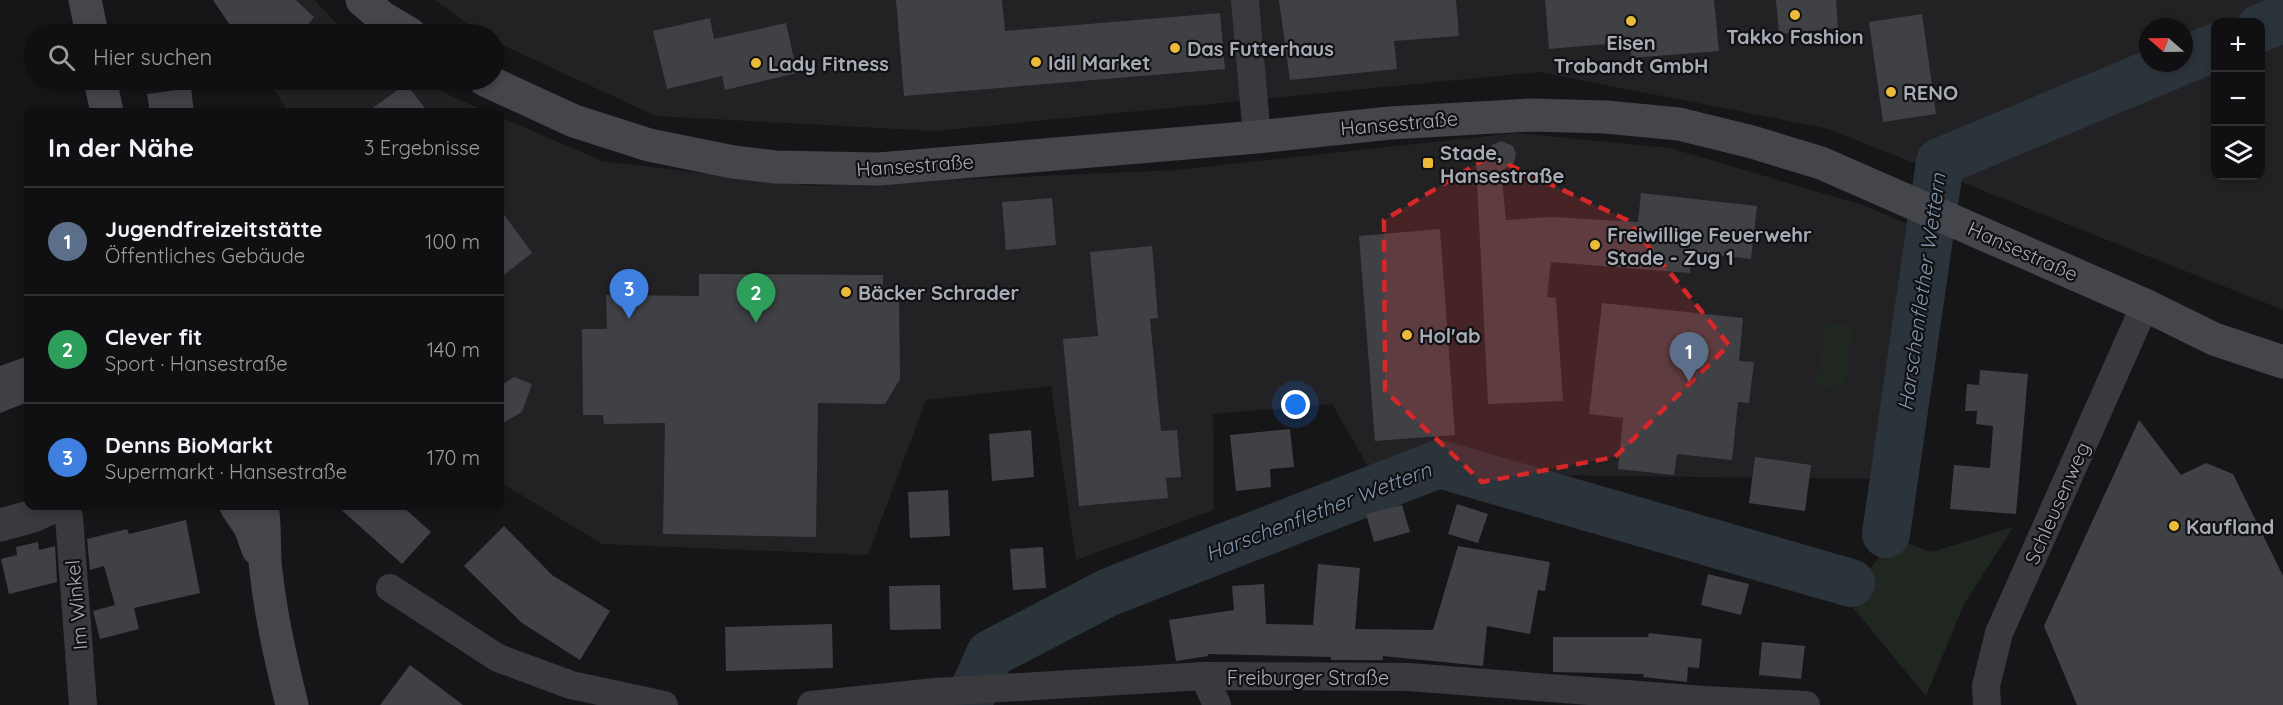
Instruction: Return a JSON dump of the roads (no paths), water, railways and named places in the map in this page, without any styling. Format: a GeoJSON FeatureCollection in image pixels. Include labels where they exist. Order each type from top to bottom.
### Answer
{"type":"FeatureCollection","features":[{"type":"Feature","properties":{"kind":"main road"},"geometry":{"type":"LineString","coordinates":[[85,0],[90,24]]}},
{"type":"Feature","properties":{"kind":"main road"},"geometry":{"type":"LineString","coordinates":[[362,0],[393,24]]}},
{"type":"Feature","properties":{"kind":"main road","name":"Hansestraße"},"geometry":{"type":"LineString","coordinates":[[504,89],[573,121],[609,133],[660,147],[733,162],[776,167],[879,170],[1437,119],[1531,115],[1606,117],[1679,124],[1752,142],[1821,163],[2145,305],[2214,339],[2283,362]]}},
{"type":"Feature","properties":{"kind":"main road"},"geometry":{"type":"LineString","coordinates":[[102,90],[106,108]]}},
{"type":"Feature","properties":{"kind":"main road"},"geometry":{"type":"LineString","coordinates":[[239,510],[250,527],[265,568]]}},
{"type":"Feature","properties":{"kind":"main road"},"geometry":{"type":"LineString","coordinates":[[263,510],[266,537],[265,568],[272,622],[292,705]]}},
{"type":"Feature","properties":{"kind":"street"},"geometry":{"type":"LineString","coordinates":[[1245,0],[1257,137]]}},
{"type":"Feature","properties":{"kind":"street","name":"Schleusenweg"},"geometry":{"type":"LineString","coordinates":[[1987,705],[1986,686],[1999,633],[2145,305]]}},
{"type":"Feature","properties":{"kind":"street"},"geometry":{"type":"LineString","coordinates":[[0,525],[46,510]]}},
{"type":"Feature","properties":{"kind":"street","name":"Im Winkel"},"geometry":{"type":"LineString","coordinates":[[66,510],[69,517],[83,705]]}},
{"type":"Feature","properties":{"kind":"street"},"geometry":{"type":"LineString","coordinates":[[390,588],[498,658],[572,685],[664,705]]}},
{"type":"Feature","properties":{"kind":"street"},"geometry":{"type":"LineString","coordinates":[[1204,676],[1217,705]]}},
{"type":"Feature","properties":{"kind":"street","name":"Freiburger Straße"},"geometry":{"type":"LineString","coordinates":[[811,705],[935,692],[1024,697],[1204,676],[1409,677],[1693,699],[1806,705]]}},
{"type":"Feature","properties":{"kind":"waterway","name":"Harschenflether Wettern"},"geometry":{"type":"LineString","coordinates":[[2265,26],[2283,19]]}},
{"type":"Feature","properties":{"kind":"waterway","name":"Harschenflether Wettern"},"geometry":{"type":"LineString","coordinates":[[2193,56],[2211,49]]}},
{"type":"Feature","properties":{"kind":"waterway","name":"Harschenflether Wettern"},"geometry":{"type":"LineString","coordinates":[[1886,534],[1940,162],[2155,72]]}},
{"type":"Feature","properties":{"kind":"waterway","name":"Harschenflether Wettern"},"geometry":{"type":"LineString","coordinates":[[967,705],[990,654],[1109,592],[1439,464],[1851,583]]}},
{"type":"Feature","properties":{"kind":"place","name":"Takko Fashion"},"geometry":{"type":"Point","coordinates":[1795,15]}},
{"type":"Feature","properties":{"kind":"place","name":"Eisen Trabandt GmbH"},"geometry":{"type":"Point","coordinates":[1631,21]}},
{"type":"Feature","properties":{"kind":"place","name":"Das Futterhaus"},"geometry":{"type":"Point","coordinates":[1175,48]}},
{"type":"Feature","properties":{"kind":"place","name":"Idil Market"},"geometry":{"type":"Point","coordinates":[1036,62]}},
{"type":"Feature","properties":{"kind":"place","name":"Lady Fitness"},"geometry":{"type":"Point","coordinates":[756,63]}},
{"type":"Feature","properties":{"kind":"place","name":"RENO"},"geometry":{"type":"Point","coordinates":[1891,92]}},
{"type":"Feature","properties":{"kind":"place","name":"Stade, Hansestraße"},"geometry":{"type":"Point","coordinates":[1428,163]}},
{"type":"Feature","properties":{"kind":"place","name":"Freiwillige Feuerwehr Stade - Zug 1"},"geometry":{"type":"Point","coordinates":[1595,245]}},
{"type":"Feature","properties":{"kind":"place","name":"Bäcker Schrader"},"geometry":{"type":"Point","coordinates":[846,292]}},
{"type":"Feature","properties":{"kind":"place","name":"Denns BioMarkt"},"geometry":{"type":"Point","coordinates":[629,319]}},
{"type":"Feature","properties":{"kind":"place","name":"Clever fit"},"geometry":{"type":"Point","coordinates":[756,323]}},
{"type":"Feature","properties":{"kind":"place","name":"Hol'ab"},"geometry":{"type":"Point","coordinates":[1407,335]}},
{"type":"Feature","properties":{"kind":"place","name":"Jugendfreizeitstätte"},"geometry":{"type":"Point","coordinates":[1689,382]}},
{"type":"Feature","properties":{"kind":"place","name":"Kaufland"},"geometry":{"type":"Point","coordinates":[2174,526]}}]}
